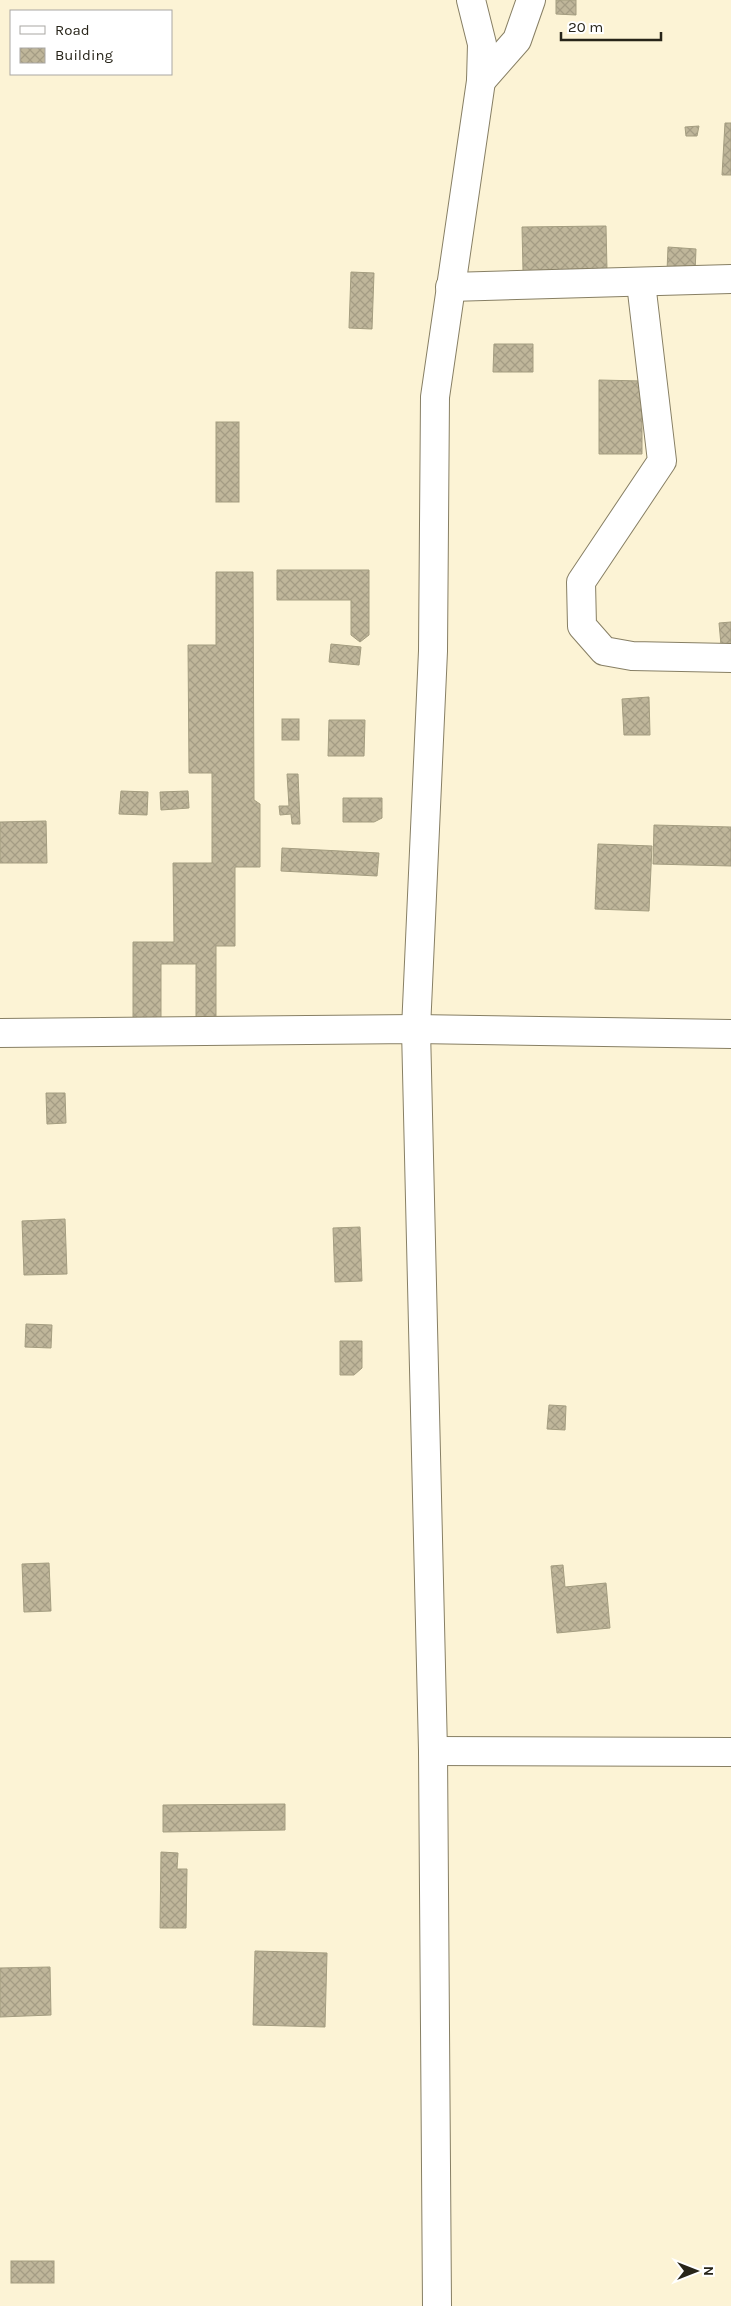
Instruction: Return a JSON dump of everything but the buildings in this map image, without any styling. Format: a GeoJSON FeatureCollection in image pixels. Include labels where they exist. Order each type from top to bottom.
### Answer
{"type":"FeatureCollection","features":[{"type":"Feature","properties":{"kind":"street"},"geometry":{"type":"LineString","coordinates":[[437,2306],[433,1751],[416,1029],[433,651],[435,398],[481,81],[482,44],[471,0]]}},
{"type":"Feature","properties":{"kind":"street"},"geometry":{"type":"LineString","coordinates":[[481,81],[517,40],[531,0]]}},
{"type":"Feature","properties":{"kind":"street"},"geometry":{"type":"LineString","coordinates":[[450,287],[731,279]]}},
{"type":"Feature","properties":{"kind":"street"},"geometry":{"type":"LineString","coordinates":[[641,283],[662,461],[581,582],[582,626],[604,651],[632,656],[731,658]]}},
{"type":"Feature","properties":{"kind":"street"},"geometry":{"type":"LineString","coordinates":[[0,1033],[416,1029],[731,1034]]}},
{"type":"Feature","properties":{"kind":"street"},"geometry":{"type":"LineString","coordinates":[[433,1751],[731,1752]]}}]}
